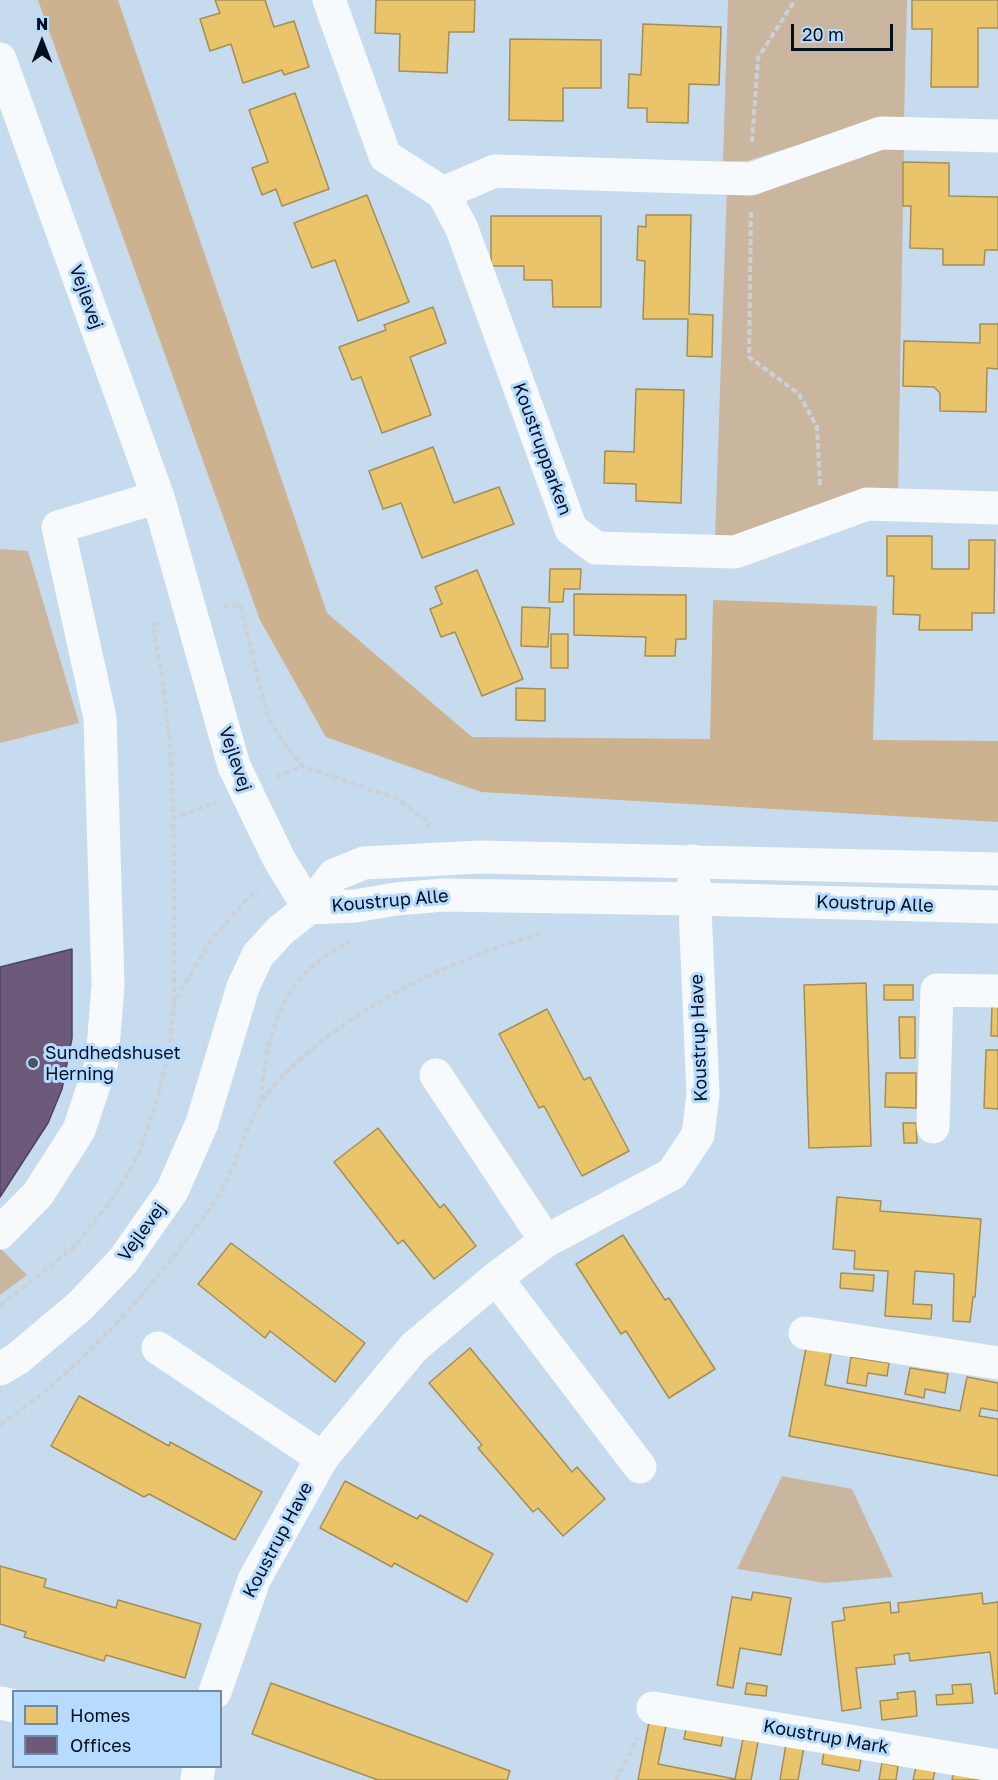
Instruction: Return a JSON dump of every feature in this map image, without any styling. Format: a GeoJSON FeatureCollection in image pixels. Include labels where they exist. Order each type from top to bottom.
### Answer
{"type":"FeatureCollection","features":[{"type":"Feature","properties":{"kind":"street","name":"Koustrupparken"},"geometry":{"type":"LineString","coordinates":[[329,0],[385,156],[443,193],[462,229],[571,529],[596,548],[735,552],[867,504],[998,508]]}},
{"type":"Feature","properties":{"kind":"street","name":"Vejlevej"},"geometry":{"type":"LineString","coordinates":[[0,59],[158,497],[234,766],[253,809],[309,908],[281,930],[258,955],[243,987],[202,1123],[172,1191],[123,1261],[87,1299],[16,1359],[0,1369]]}},
{"type":"Feature","properties":{"kind":"street"},"geometry":{"type":"LineString","coordinates":[[443,193],[495,171],[751,179],[881,133],[998,136]]}},
{"type":"Feature","properties":{"kind":"street"},"geometry":{"type":"LineString","coordinates":[[0,1233],[38,1194],[80,1130],[102,1061],[108,985],[100,717],[58,527],[158,497]]}},
{"type":"Feature","properties":{"kind":"street","name":"Koustrup Alle"},"geometry":{"type":"LineString","coordinates":[[309,908],[334,875],[364,864],[480,857],[998,869]]}},
{"type":"Feature","properties":{"kind":"street","name":"Koustrup Have"},"geometry":{"type":"LineString","coordinates":[[216,1690],[254,1580],[322,1458],[414,1347],[496,1278],[546,1241],[672,1174],[698,1134],[703,1095],[693,861]]}},
{"type":"Feature","properties":{"kind":"street","name":"Koustrup Alle"},"geometry":{"type":"LineString","coordinates":[[309,908],[354,906],[396,898],[443,895],[694,898],[998,907]]}},
{"type":"Feature","properties":{"kind":"street"},"geometry":{"type":"LineString","coordinates":[[933,1127],[937,990],[998,991]]}},
{"type":"Feature","properties":{"kind":"street"},"geometry":{"type":"LineString","coordinates":[[436,1075],[546,1241]]}},
{"type":"Feature","properties":{"kind":"street"},"geometry":{"type":"LineString","coordinates":[[496,1278],[640,1467]]}},
{"type":"Feature","properties":{"kind":"street"},"geometry":{"type":"LineString","coordinates":[[805,1333],[998,1363]]}},
{"type":"Feature","properties":{"kind":"street"},"geometry":{"type":"LineString","coordinates":[[158,1348],[322,1458]]}},
{"type":"Feature","properties":{"kind":"street","name":"Koustrup Mark"},"geometry":{"type":"LineString","coordinates":[[653,1708],[998,1766]]}},
{"type":"Feature","properties":{"kind":"path"},"geometry":{"type":"LineString","coordinates":[[795,0],[758,58],[754,79],[749,357],[799,394],[817,427],[822,521]]}},
{"type":"Feature","properties":{"kind":"path"},"geometry":{"type":"LineString","coordinates":[[0,1306],[74,1246],[114,1197],[139,1154],[161,1085],[169,1051],[174,1003],[172,819],[168,741],[158,651],[152,625],[191,611],[240,605],[268,717],[286,747],[303,766],[398,799],[429,822],[429,831],[437,831]]}},
{"type":"Feature","properties":{"kind":"path"},"geometry":{"type":"LineString","coordinates":[[174,1003],[209,943],[247,899],[286,870]]}},
{"type":"Feature","properties":{"kind":"path"},"geometry":{"type":"LineString","coordinates":[[0,1425],[39,1398],[91,1351],[142,1297],[224,1188],[254,1111],[274,1085],[327,1037],[405,987],[489,950],[551,931]]}},
{"type":"Feature","properties":{"kind":"path"},"geometry":{"type":"LineString","coordinates":[[261,1102],[265,1051],[285,1000],[306,970],[339,947],[356,939]]}},
{"type":"Feature","properties":{"kind":"path"},"geometry":{"type":"LineString","coordinates":[[616,1780],[653,1708]]}},
{"type":"Feature","properties":{"kind":"shaded area"},"geometry":{"type":"Polygon","coordinates":[[[38,0],[118,0],[327,613],[472,737],[710,739],[713,600],[877,606],[873,740],[998,741],[998,822],[481,792],[326,737],[260,620],[38,0]]]}},
{"type":"Feature","properties":{"kind":"shaded area"},"geometry":{"type":"Polygon","coordinates":[[[728,0],[907,0],[904,119],[882,119],[747,161],[723,161],[728,0]]]}},
{"type":"Feature","properties":{"kind":"shaded area"},"geometry":{"type":"Polygon","coordinates":[[[881,146],[904,146],[898,496],[732,537],[715,537],[727,186],[881,146]]]}},
{"type":"Feature","properties":{"kind":"shaded area"},"geometry":{"type":"Polygon","coordinates":[[[0,549],[28,551],[79,723],[0,743],[0,549]]]}},
{"type":"Feature","properties":{"kind":"shaded area"},"geometry":{"type":"Polygon","coordinates":[[[0,1248],[27,1275],[0,1295],[0,1248]]]}},
{"type":"Feature","properties":{"kind":"shaded area"},"geometry":{"type":"Polygon","coordinates":[[[782,1476],[852,1489],[893,1577],[825,1583],[737,1569],[782,1476]]]}},
{"type":"Feature","properties":{"kind":"building: Homes"},"geometry":{"type":"Polygon","coordinates":[[[215,0],[265,0],[274,27],[294,21],[309,67],[284,75],[282,70],[243,83],[231,44],[210,51],[200,19],[220,13],[215,0]]]}},
{"type":"Feature","properties":{"kind":"building: Homes"},"geometry":{"type":"Polygon","coordinates":[[[376,0],[475,0],[474,32],[449,32],[447,73],[399,71],[400,34],[375,33],[376,0]]]}},
{"type":"Feature","properties":{"kind":"building: Homes"},"geometry":{"type":"Polygon","coordinates":[[[912,0],[998,0],[998,28],[978,28],[978,87],[931,87],[932,29],[912,29],[912,0]]]}},
{"type":"Feature","properties":{"kind":"building: Homes"},"geometry":{"type":"Polygon","coordinates":[[[643,24],[721,27],[719,85],[689,84],[688,123],[647,122],[647,108],[628,108],[629,74],[641,75],[643,24]]]}},
{"type":"Feature","properties":{"kind":"building: Homes"},"geometry":{"type":"Polygon","coordinates":[[[510,39],[601,40],[601,88],[563,88],[563,121],[509,120],[510,39]]]}},
{"type":"Feature","properties":{"kind":"building: Homes"},"geometry":{"type":"Polygon","coordinates":[[[295,93],[329,189],[282,206],[276,189],[262,195],[252,168],[268,162],[249,110],[295,93]]]}},
{"type":"Feature","properties":{"kind":"building: Homes"},"geometry":{"type":"Polygon","coordinates":[[[903,162],[949,163],[949,196],[998,197],[998,250],[985,250],[984,265],[943,265],[943,249],[910,248],[911,206],[903,206],[903,162]]]}},
{"type":"Feature","properties":{"kind":"building: Homes"},"geometry":{"type":"Polygon","coordinates":[[[367,195],[409,302],[358,321],[335,260],[312,268],[294,223],[367,195]]]}},
{"type":"Feature","properties":{"kind":"building: Homes"},"geometry":{"type":"Polygon","coordinates":[[[646,215],[691,215],[689,314],[713,315],[712,357],[687,356],[688,319],[643,319],[645,261],[637,260],[638,226],[646,227],[646,215]]]}},
{"type":"Feature","properties":{"kind":"building: Homes"},"geometry":{"type":"Polygon","coordinates":[[[491,216],[601,216],[601,307],[553,307],[552,280],[524,280],[524,266],[491,266],[491,216]]]}},
{"type":"Feature","properties":{"kind":"building: Homes"},"geometry":{"type":"Polygon","coordinates":[[[433,307],[446,343],[410,357],[431,415],[382,433],[361,377],[352,380],[339,347],[386,330],[384,325],[433,307]]]}},
{"type":"Feature","properties":{"kind":"building: Homes"},"geometry":{"type":"Polygon","coordinates":[[[980,324],[998,324],[998,369],[987,368],[986,412],[940,411],[940,393],[934,387],[903,386],[904,341],[980,343],[980,324]]]}},
{"type":"Feature","properties":{"kind":"building: Homes"},"geometry":{"type":"Polygon","coordinates":[[[636,389],[684,390],[681,503],[636,501],[636,484],[604,483],[605,451],[634,452],[636,389]]]}},
{"type":"Feature","properties":{"kind":"building: Homes"},"geometry":{"type":"Polygon","coordinates":[[[433,447],[454,503],[499,487],[514,524],[422,558],[401,503],[383,509],[369,471],[433,447]]]}},
{"type":"Feature","properties":{"kind":"building: Homes"},"geometry":{"type":"Polygon","coordinates":[[[887,536],[932,536],[932,569],[969,569],[969,540],[995,540],[994,613],[972,613],[972,630],[919,630],[920,615],[893,614],[894,576],[887,576],[887,536]]]}},
{"type":"Feature","properties":{"kind":"building: Homes"},"geometry":{"type":"Polygon","coordinates":[[[550,569],[581,569],[580,589],[564,589],[563,602],[549,602],[550,569]]]}},
{"type":"Feature","properties":{"kind":"building: Homes"},"geometry":{"type":"Polygon","coordinates":[[[477,570],[523,679],[482,696],[455,632],[441,637],[430,609],[442,604],[435,587],[477,570]]]}},
{"type":"Feature","properties":{"kind":"building: Homes"},"geometry":{"type":"Polygon","coordinates":[[[574,594],[686,595],[686,639],[676,639],[675,656],[645,656],[646,637],[574,635],[574,594]]]}},
{"type":"Feature","properties":{"kind":"building: Homes"},"geometry":{"type":"Polygon","coordinates":[[[522,607],[550,608],[548,647],[521,646],[522,607]]]}},
{"type":"Feature","properties":{"kind":"building: Homes"},"geometry":{"type":"Polygon","coordinates":[[[551,634],[568,634],[568,668],[551,668],[551,634]]]}},
{"type":"Feature","properties":{"kind":"building: Homes"},"geometry":{"type":"Polygon","coordinates":[[[516,688],[545,689],[545,721],[516,720],[516,688]]]}},
{"type":"Feature","properties":{"kind":"building: Homes"},"geometry":{"type":"Polygon","coordinates":[[[866,983],[871,1146],[809,1148],[804,985],[866,983]]]}},
{"type":"Feature","properties":{"kind":"building: Homes"},"geometry":{"type":"Polygon","coordinates":[[[884,985],[913,985],[913,1000],[884,1000],[884,985]]]}},
{"type":"Feature","properties":{"kind":"building: Homes"},"geometry":{"type":"Polygon","coordinates":[[[992,1006],[998,1006],[998,1036],[991,1036],[992,1006]]]}},
{"type":"Feature","properties":{"kind":"building: Homes"},"geometry":{"type":"Polygon","coordinates":[[[547,1009],[584,1080],[590,1077],[629,1151],[582,1176],[544,1106],[539,1108],[499,1034],[547,1009]]]}},
{"type":"Feature","properties":{"kind":"building: Homes"},"geometry":{"type":"Polygon","coordinates":[[[899,1017],[915,1017],[915,1058],[900,1058],[899,1017]]]}},
{"type":"Feature","properties":{"kind":"building: Homes"},"geometry":{"type":"Polygon","coordinates":[[[986,1050],[998,1050],[998,1109],[984,1108],[986,1050]]]}},
{"type":"Feature","properties":{"kind":"building: Homes"},"geometry":{"type":"Polygon","coordinates":[[[886,1073],[916,1073],[916,1108],[885,1107],[886,1073]]]}},
{"type":"Feature","properties":{"kind":"building: Homes"},"geometry":{"type":"Polygon","coordinates":[[[903,1123],[916,1123],[917,1143],[904,1143],[903,1123]]]}},
{"type":"Feature","properties":{"kind":"building: Homes"},"geometry":{"type":"Polygon","coordinates":[[[378,1128],[440,1208],[444,1204],[476,1246],[434,1279],[403,1240],[398,1244],[334,1162],[378,1128]]]}},
{"type":"Feature","properties":{"kind":"building: Homes"},"geometry":{"type":"Polygon","coordinates":[[[837,1197],[881,1201],[880,1211],[981,1219],[975,1297],[973,1297],[970,1322],[953,1321],[954,1274],[915,1271],[913,1304],[932,1305],[931,1319],[885,1316],[888,1271],[854,1269],[855,1251],[833,1249],[837,1197]]]}},
{"type":"Feature","properties":{"kind":"building: Homes"},"geometry":{"type":"Polygon","coordinates":[[[623,1235],[665,1300],[669,1298],[715,1369],[669,1398],[626,1331],[621,1334],[576,1264],[623,1235]]]}},
{"type":"Feature","properties":{"kind":"building: Homes"},"geometry":{"type":"Polygon","coordinates":[[[231,1243],[365,1343],[335,1382],[270,1331],[265,1338],[198,1284],[231,1243]]]}},
{"type":"Feature","properties":{"kind":"building: Homes"},"geometry":{"type":"Polygon","coordinates":[[[841,1273],[874,1275],[873,1291],[840,1288],[841,1273]]]}},
{"type":"Feature","properties":{"kind":"building: Homes"},"geometry":{"type":"Polygon","coordinates":[[[470,1348],[572,1472],[577,1467],[605,1499],[563,1536],[538,1508],[533,1512],[478,1448],[482,1445],[429,1383],[470,1348]]]}},
{"type":"Feature","properties":{"kind":"building: Homes"},"geometry":{"type":"Polygon","coordinates":[[[806,1348],[831,1353],[825,1385],[960,1411],[967,1377],[998,1383],[998,1411],[981,1408],[979,1416],[998,1419],[998,1476],[789,1436],[806,1348]]]}},
{"type":"Feature","properties":{"kind":"building: Homes"},"geometry":{"type":"Polygon","coordinates":[[[851,1357],[889,1363],[887,1376],[868,1373],[866,1386],[847,1383],[851,1357]]]}},
{"type":"Feature","properties":{"kind":"building: Homes"},"geometry":{"type":"Polygon","coordinates":[[[910,1368],[948,1374],[945,1393],[925,1389],[924,1398],[905,1394],[910,1368]]]}},
{"type":"Feature","properties":{"kind":"building: Homes"},"geometry":{"type":"Polygon","coordinates":[[[79,1396],[169,1446],[170,1442],[262,1492],[235,1540],[149,1494],[144,1497],[51,1446],[79,1396]]]}},
{"type":"Feature","properties":{"kind":"building: Homes"},"geometry":{"type":"Polygon","coordinates":[[[345,1481],[417,1519],[420,1515],[493,1554],[467,1602],[394,1563],[392,1567],[320,1528],[345,1481]]]}},
{"type":"Feature","properties":{"kind":"building: Homes"},"geometry":{"type":"Polygon","coordinates":[[[0,1566],[46,1579],[44,1587],[116,1608],[118,1600],[201,1624],[185,1678],[106,1655],[104,1661],[24,1637],[26,1632],[0,1624],[0,1566]]]}},
{"type":"Feature","properties":{"kind":"building: Homes"},"geometry":{"type":"Polygon","coordinates":[[[753,1592],[791,1598],[781,1655],[740,1648],[733,1688],[717,1685],[732,1597],[751,1600],[753,1592]]]}},
{"type":"Feature","properties":{"kind":"building: Homes"},"geometry":{"type":"Polygon","coordinates":[[[982,1593],[983,1604],[998,1602],[998,1693],[995,1694],[990,1652],[910,1661],[909,1653],[894,1655],[895,1664],[856,1668],[861,1708],[842,1711],[832,1622],[845,1620],[843,1608],[890,1602],[891,1613],[899,1612],[898,1603],[982,1593]]]}},
{"type":"Feature","properties":{"kind":"building: Homes"},"geometry":{"type":"Polygon","coordinates":[[[271,1683],[510,1771],[507,1780],[378,1780],[252,1734],[271,1683]]]}},
{"type":"Feature","properties":{"kind":"building: Homes"},"geometry":{"type":"Polygon","coordinates":[[[747,1683],[767,1686],[766,1696],[745,1694],[747,1683]]]}},
{"type":"Feature","properties":{"kind":"building: Homes"},"geometry":{"type":"Polygon","coordinates":[[[971,1684],[973,1703],[937,1705],[936,1695],[953,1694],[952,1685],[971,1684]]]}},
{"type":"Feature","properties":{"kind":"building: Homes"},"geometry":{"type":"Polygon","coordinates":[[[915,1691],[917,1716],[882,1720],[880,1701],[898,1699],[897,1693],[915,1691]]]}},
{"type":"Feature","properties":{"kind":"building: Homes"},"geometry":{"type":"Polygon","coordinates":[[[649,1722],[666,1726],[658,1764],[735,1779],[743,1739],[758,1742],[751,1780],[638,1780],[649,1722]]]}},
{"type":"Feature","properties":{"kind":"building: Homes"},"geometry":{"type":"Polygon","coordinates":[[[686,1729],[723,1735],[721,1746],[684,1739],[686,1729]]]}},
{"type":"Feature","properties":{"kind":"building: Homes"},"geometry":{"type":"Polygon","coordinates":[[[786,1744],[804,1747],[798,1780],[780,1780],[786,1744]]]}},
{"type":"Feature","properties":{"kind":"building: Homes"},"geometry":{"type":"Polygon","coordinates":[[[824,1752],[861,1759],[859,1771],[822,1764],[824,1752]]]}},
{"type":"Feature","properties":{"kind":"building: Homes"},"geometry":{"type":"Polygon","coordinates":[[[882,1763],[898,1766],[896,1780],[879,1780],[882,1763]]]}},
{"type":"Feature","properties":{"kind":"building: Homes"},"geometry":{"type":"Polygon","coordinates":[[[916,1767],[935,1771],[933,1780],[913,1780],[916,1767]]]}},
{"type":"Feature","properties":{"kind":"building: Homes"},"geometry":{"type":"Polygon","coordinates":[[[953,1774],[985,1780],[952,1780],[953,1774]]]}},
{"type":"Feature","properties":{"kind":"building: Offices","name":"Sundhedshuset Herning"},"geometry":{"type":"Polygon","coordinates":[[[72,949],[72,1038],[62,1089],[48,1123],[0,1197],[0,967],[72,949]]]}},
{"type":"Feature","properties":{"kind":"place","name":"Sundhedshuset Herning"},"geometry":{"type":"Point","coordinates":[33,1063]}}]}
